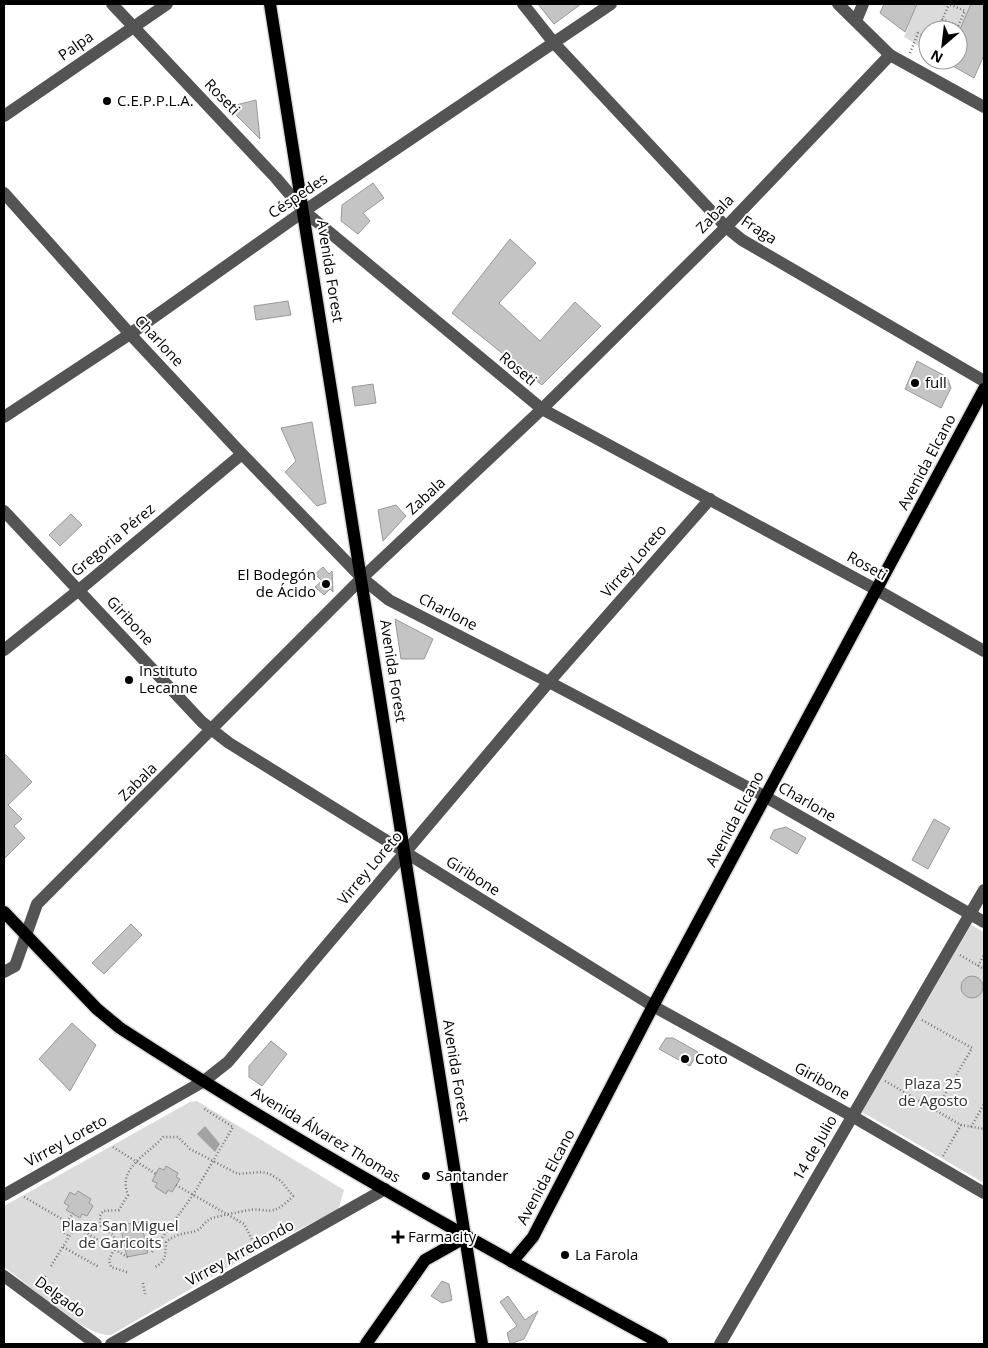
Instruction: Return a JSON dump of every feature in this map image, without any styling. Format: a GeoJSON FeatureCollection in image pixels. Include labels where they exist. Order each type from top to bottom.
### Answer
{"type":"FeatureCollection","features":[{"type":"Feature","properties":{"kind":"main road","name":"Avenida Forest"},"geometry":{"type":"LineString","coordinates":[[270,4],[482,1344]]}},
{"type":"Feature","properties":{"kind":"main road","name":"Avenida Elcano"},"geometry":{"type":"LineString","coordinates":[[512,1262],[533,1237],[653,1006],[984,389]]}},
{"type":"Feature","properties":{"kind":"main road","name":"Avenida Álvarez Thomas"},"geometry":{"type":"LineString","coordinates":[[4,912],[108,1019],[204,1081],[385,1189],[512,1262],[662,1344]]}},
{"type":"Feature","properties":{"kind":"main road"},"geometry":{"type":"LineString","coordinates":[[366,1344],[425,1260],[466,1236]]}},
{"type":"Feature","properties":{"kind":"street","name":"Roseti"},"geometry":{"type":"LineString","coordinates":[[112,4],[276,178],[304,211],[542,410],[710,499],[984,651]]}},
{"type":"Feature","properties":{"kind":"street","name":"Palpa"},"geometry":{"type":"LineString","coordinates":[[4,116],[167,4]]}},
{"type":"Feature","properties":{"kind":"street","name":"Fraga"},"geometry":{"type":"LineString","coordinates":[[523,4],[554,43],[726,227],[742,240],[984,381]]}},
{"type":"Feature","properties":{"kind":"street","name":"Céspedes"},"geometry":{"type":"LineString","coordinates":[[4,417],[130,334],[304,211],[611,4]]}},
{"type":"Feature","properties":{"kind":"street"},"geometry":{"type":"LineString","coordinates":[[838,4],[890,55],[983,102]]}},
{"type":"Feature","properties":{"kind":"street"},"geometry":{"type":"LineString","coordinates":[[856,21],[863,4]]}},
{"type":"Feature","properties":{"kind":"street","name":"Zabala"},"geometry":{"type":"LineString","coordinates":[[4,972],[15,966],[28,936],[37,904],[362,578],[542,410],[726,227],[890,55]]}},
{"type":"Feature","properties":{"kind":"street","name":"Charlone"},"geometry":{"type":"LineString","coordinates":[[4,193],[130,334],[242,454],[362,578],[389,600],[766,797],[984,922]]}},
{"type":"Feature","properties":{"kind":"street","name":"Gregoria Pérez"},"geometry":{"type":"LineString","coordinates":[[4,650],[80,590],[242,454]]}},
{"type":"Feature","properties":{"kind":"street","name":"Virrey Loreto"},"geometry":{"type":"LineString","coordinates":[[8,1193],[204,1081],[228,1062],[549,682],[710,499]]}},
{"type":"Feature","properties":{"kind":"street","name":"Giribone"},"geometry":{"type":"LineString","coordinates":[[4,511],[202,722],[212,730],[405,853],[653,1006],[852,1116],[984,1193]]}},
{"type":"Feature","properties":{"kind":"street","name":"14 de Julio"},"geometry":{"type":"LineString","coordinates":[[720,1344],[984,890]]}},
{"type":"Feature","properties":{"kind":"street","name":"Virrey Arredondo"},"geometry":{"type":"LineString","coordinates":[[111,1344],[385,1189]]}},
{"type":"Feature","properties":{"kind":"street","name":"Delgado"},"geometry":{"type":"LineString","coordinates":[[4,1276],[96,1344]]}},
{"type":"Feature","properties":{"kind":"path"},"geometry":{"type":"LineString","coordinates":[[948,4],[965,11],[958,26],[942,19],[948,4]]}},
{"type":"Feature","properties":{"kind":"path"},"geometry":{"type":"LineString","coordinates":[[905,64],[918,33]]}},
{"type":"Feature","properties":{"kind":"path"},"geometry":{"type":"LineString","coordinates":[[950,949],[984,969]]}},
{"type":"Feature","properties":{"kind":"path"},"geometry":{"type":"LineString","coordinates":[[978,966],[984,955]]}},
{"type":"Feature","properties":{"kind":"path"},"geometry":{"type":"LineString","coordinates":[[924,1021],[972,1048],[936,1110]]}},
{"type":"Feature","properties":{"kind":"path"},"geometry":{"type":"LineString","coordinates":[[876,1076],[961,1125],[984,1129]]}},
{"type":"Feature","properties":{"kind":"path"},"geometry":{"type":"LineString","coordinates":[[972,1127],[984,1104]]}},
{"type":"Feature","properties":{"kind":"path"},"geometry":{"type":"LineString","coordinates":[[152,1252],[193,1195],[233,1127],[203,1108]]}},
{"type":"Feature","properties":{"kind":"path"},"geometry":{"type":"LineString","coordinates":[[950,1144],[961,1125]]}},
{"type":"Feature","properties":{"kind":"path"},"geometry":{"type":"LineString","coordinates":[[127,1272],[111,1268],[109,1260],[115,1251],[117,1242],[101,1226],[100,1216],[103,1211],[119,1210],[128,1195],[124,1181],[146,1151],[156,1146],[163,1137],[171,1135],[183,1140],[190,1149],[238,1174],[262,1172],[270,1174],[281,1182],[293,1196],[281,1207],[272,1211],[248,1210],[210,1219],[198,1230],[183,1232],[166,1242],[166,1256],[162,1263],[155,1267]]}},
{"type":"Feature","properties":{"kind":"path"},"geometry":{"type":"LineString","coordinates":[[102,1140],[156,1174]]}},
{"type":"Feature","properties":{"kind":"path"},"geometry":{"type":"LineString","coordinates":[[176,1185],[244,1224],[258,1250]]}},
{"type":"Feature","properties":{"kind":"path"},"geometry":{"type":"LineString","coordinates":[[8,1193],[68,1222],[129,1258]]}},
{"type":"Feature","properties":{"kind":"path"},"geometry":{"type":"LineString","coordinates":[[68,1222],[73,1213]]}},
{"type":"Feature","properties":{"kind":"path"},"geometry":{"type":"LineString","coordinates":[[51,1266],[75,1227]]}},
{"type":"Feature","properties":{"kind":"path"},"geometry":{"type":"LineString","coordinates":[[61,1231],[69,1236]]}},
{"type":"Feature","properties":{"kind":"path"},"geometry":{"type":"LineString","coordinates":[[63,1247],[99,1268]]}},
{"type":"Feature","properties":{"kind":"path"},"geometry":{"type":"LineString","coordinates":[[143,1283],[146,1294]]}},
{"type":"Feature","properties":{"kind":"green space"},"geometry":{"type":"Polygon","coordinates":[[[917,4],[971,4],[964,20],[918,20],[918,45],[904,37],[917,4]]]}},
{"type":"Feature","properties":{"kind":"green space","name":"Plaza 25 de Agosto"},"geometry":{"type":"Polygon","coordinates":[[[971,925],[984,932],[984,1183],[862,1112],[971,925]]]}},
{"type":"Feature","properties":{"kind":"green space","name":"Plaza San Miguel de Garicoits"},"geometry":{"type":"Polygon","coordinates":[[[197,1101],[344,1190],[338,1210],[258,1250],[111,1335],[100,1334],[72,1319],[4,1267],[4,1206],[190,1102],[197,1101]]]}},
{"type":"Feature","properties":{"kind":"shaded area"},"geometry":{"type":"Polygon","coordinates":[[[205,1126],[220,1144],[215,1152],[197,1134],[205,1126]]]}},
{"type":"Feature","properties":{"kind":"building"},"geometry":{"type":"Polygon","coordinates":[[[538,4],[581,4],[554,24],[538,4]]]}},
{"type":"Feature","properties":{"kind":"building"},"geometry":{"type":"Polygon","coordinates":[[[884,4],[917,4],[905,32],[880,13],[884,4]]]}},
{"type":"Feature","properties":{"kind":"building"},"geometry":{"type":"Polygon","coordinates":[[[971,4],[984,4],[984,55],[974,78],[960,70],[968,70],[968,20],[964,20],[971,4]]]}},
{"type":"Feature","properties":{"kind":"building"},"geometry":{"type":"Polygon","coordinates":[[[256,100],[260,139],[228,107],[256,100]]]}},
{"type":"Feature","properties":{"kind":"building"},"geometry":{"type":"Polygon","coordinates":[[[373,183],[384,198],[363,213],[370,221],[358,234],[341,221],[342,205],[373,183]]]}},
{"type":"Feature","properties":{"kind":"building"},"geometry":{"type":"Polygon","coordinates":[[[510,239],[536,263],[499,303],[540,341],[575,302],[601,326],[542,385],[452,313],[510,239]]]}},
{"type":"Feature","properties":{"kind":"building"},"geometry":{"type":"Polygon","coordinates":[[[288,301],[291,315],[256,320],[254,306],[288,301]]]}},
{"type":"Feature","properties":{"kind":"building"},"geometry":{"type":"Polygon","coordinates":[[[917,361],[947,377],[951,388],[941,408],[905,389],[917,361]]]}},
{"type":"Feature","properties":{"kind":"building"},"geometry":{"type":"Polygon","coordinates":[[[373,384],[376,403],[355,406],[352,387],[373,384]]]}},
{"type":"Feature","properties":{"kind":"building"},"geometry":{"type":"Polygon","coordinates":[[[312,422],[326,503],[317,506],[285,472],[296,461],[281,428],[312,422]]]}},
{"type":"Feature","properties":{"kind":"building"},"geometry":{"type":"Polygon","coordinates":[[[396,505],[406,516],[383,541],[378,510],[396,505]]]}},
{"type":"Feature","properties":{"kind":"building"},"geometry":{"type":"Polygon","coordinates":[[[71,514],[82,525],[60,546],[49,535],[71,514]]]}},
{"type":"Feature","properties":{"kind":"building","name":"El Bodegón de Ácido"},"geometry":{"type":"Polygon","coordinates":[[[323,567],[329,574],[332,571],[333,592],[330,589],[324,595],[315,587],[322,581],[315,574],[323,567]]]}},
{"type":"Feature","properties":{"kind":"building"},"geometry":{"type":"Polygon","coordinates":[[[395,619],[433,639],[424,659],[401,659],[395,619]]]}},
{"type":"Feature","properties":{"kind":"building"},"geometry":{"type":"Polygon","coordinates":[[[4,753],[32,782],[8,805],[22,819],[14,826],[25,838],[4,859],[4,753]]]}},
{"type":"Feature","properties":{"kind":"building"},"geometry":{"type":"Polygon","coordinates":[[[934,819],[950,828],[928,869],[912,860],[934,819]]]}},
{"type":"Feature","properties":{"kind":"building"},"geometry":{"type":"Polygon","coordinates":[[[786,827],[806,838],[797,854],[770,838],[774,830],[786,827]]]}},
{"type":"Feature","properties":{"kind":"building"},"geometry":{"type":"Polygon","coordinates":[[[131,924],[142,935],[104,974],[92,963],[131,924]]]}},
{"type":"Feature","properties":{"kind":"building"},"geometry":{"type":"Polygon","coordinates":[[[968,976],[976,976],[983,983],[983,991],[976,998],[968,998],[961,991],[961,983],[968,976]]]}},
{"type":"Feature","properties":{"kind":"building"},"geometry":{"type":"Polygon","coordinates":[[[72,1023],[96,1045],[70,1091],[39,1059],[72,1023]]]}},
{"type":"Feature","properties":{"kind":"building","name":"Coto"},"geometry":{"type":"Polygon","coordinates":[[[666,1038],[673,1038],[698,1052],[690,1066],[659,1049],[666,1038]]]}},
{"type":"Feature","properties":{"kind":"building"},"geometry":{"type":"Polygon","coordinates":[[[271,1041],[287,1054],[262,1086],[249,1077],[249,1066],[271,1041]]]}},
{"type":"Feature","properties":{"kind":"building"},"geometry":{"type":"Polygon","coordinates":[[[166,1166],[178,1173],[176,1177],[180,1179],[172,1192],[168,1190],[166,1194],[155,1187],[157,1183],[152,1181],[159,1168],[164,1170],[166,1166]]]}},
{"type":"Feature","properties":{"kind":"building"},"geometry":{"type":"Polygon","coordinates":[[[78,1191],[91,1199],[89,1203],[93,1206],[87,1216],[82,1214],[80,1218],[66,1210],[69,1206],[64,1203],[70,1192],[75,1195],[78,1191]]]}},
{"type":"Feature","properties":{"kind":"building"},"geometry":{"type":"Polygon","coordinates":[[[141,1222],[148,1253],[127,1257],[120,1225],[141,1222]]]}},
{"type":"Feature","properties":{"kind":"building"},"geometry":{"type":"Polygon","coordinates":[[[442,1281],[449,1284],[452,1300],[442,1303],[431,1296],[442,1281]]]}},
{"type":"Feature","properties":{"kind":"building"},"geometry":{"type":"Polygon","coordinates":[[[508,1296],[525,1320],[538,1311],[524,1339],[510,1344],[507,1333],[517,1326],[500,1302],[508,1296]]]}},
{"type":"Feature","properties":{"kind":"place","name":"C.E.P.P.L.A."},"geometry":{"type":"Point","coordinates":[107,101]}},
{"type":"Feature","properties":{"kind":"place","name":"full"},"geometry":{"type":"Point","coordinates":[915,383]}},
{"type":"Feature","properties":{"kind":"place","name":"El Bodegón de Ácido"},"geometry":{"type":"Point","coordinates":[326,584]}},
{"type":"Feature","properties":{"kind":"place","name":"Instituto Lecanne"},"geometry":{"type":"Point","coordinates":[129,680]}},
{"type":"Feature","properties":{"kind":"place","name":"Coto"},"geometry":{"type":"Point","coordinates":[685,1059]}},
{"type":"Feature","properties":{"kind":"place","name":"Santander"},"geometry":{"type":"Point","coordinates":[426,1176]}},
{"type":"Feature","properties":{"kind":"place","name":"Farmacity"},"geometry":{"type":"Point","coordinates":[398,1237]}},
{"type":"Feature","properties":{"kind":"place","name":"La Farola"},"geometry":{"type":"Point","coordinates":[565,1255]}}]}
